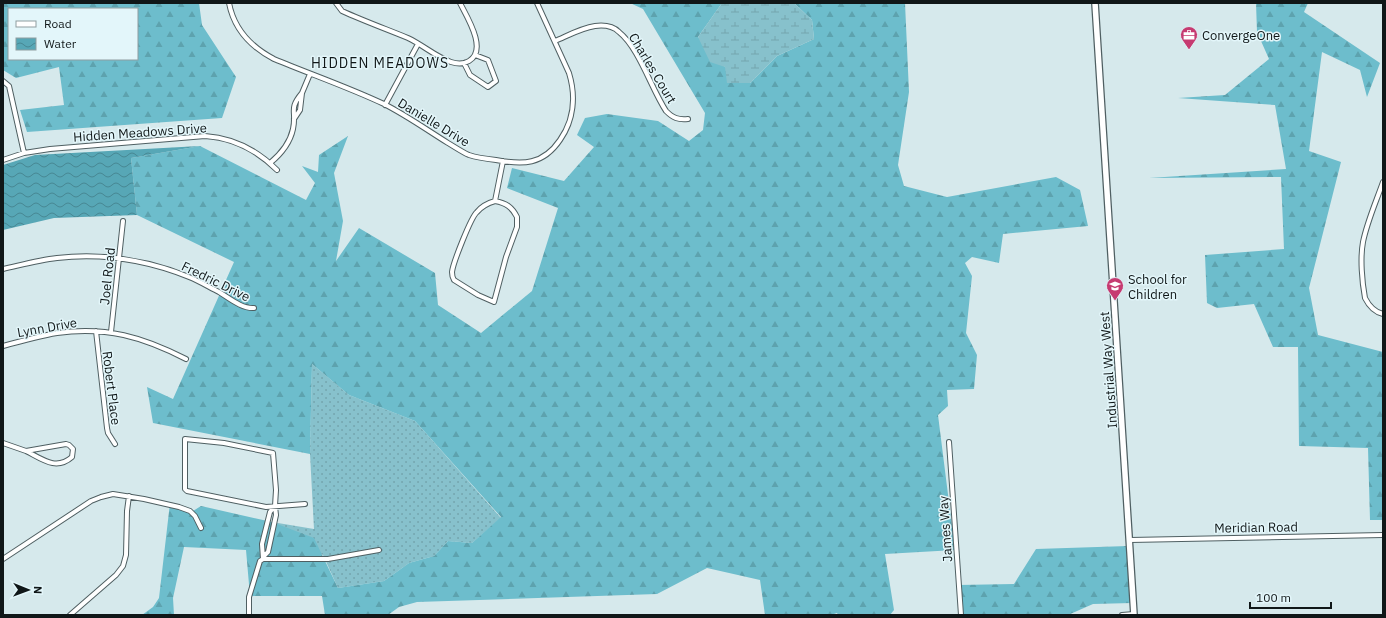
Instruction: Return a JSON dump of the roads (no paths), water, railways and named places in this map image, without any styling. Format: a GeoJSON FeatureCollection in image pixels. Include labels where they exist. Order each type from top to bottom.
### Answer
{"type":"FeatureCollection","features":[{"type":"Feature","properties":{"kind":"street","name":"Danielle Drive"},"geometry":{"type":"LineString","coordinates":[[229,3],[236,24],[244,36],[254,46],[274,59],[385,105],[468,155],[524,163],[540,159],[556,145],[567,128],[572,109],[572,85],[569,73],[536,3]]}},
{"type":"Feature","properties":{"kind":"street"},"geometry":{"type":"LineString","coordinates":[[336,3],[342,11],[409,39],[452,63],[464,63],[472,59],[475,55],[477,46],[476,38],[460,3]]}},
{"type":"Feature","properties":{"kind":"street","name":"Industrial Way West"},"geometry":{"type":"LineString","coordinates":[[1095,3],[1134,615]]}},
{"type":"Feature","properties":{"kind":"street","name":"Charles Court"},"geometry":{"type":"LineString","coordinates":[[555,41],[594,26],[606,26],[615,29],[634,51],[668,113],[679,120],[688,119]]}},
{"type":"Feature","properties":{"kind":"street"},"geometry":{"type":"LineString","coordinates":[[385,105],[418,44]]}},
{"type":"Feature","properties":{"kind":"street"},"geometry":{"type":"LineString","coordinates":[[464,63],[470,75],[488,87],[496,81],[488,60],[475,55]]}},
{"type":"Feature","properties":{"kind":"street"},"geometry":{"type":"LineString","coordinates":[[270,163],[278,156],[287,144],[292,133],[294,103],[302,93],[310,74]]}},
{"type":"Feature","properties":{"kind":"street"},"geometry":{"type":"LineString","coordinates":[[3,81],[9,86],[24,153]]}},
{"type":"Feature","properties":{"kind":"street"},"geometry":{"type":"LineString","coordinates":[[294,120],[301,107],[302,93]]}},
{"type":"Feature","properties":{"kind":"street","name":"Hidden Meadows Drive"},"geometry":{"type":"LineString","coordinates":[[3,160],[24,153],[50,149],[205,136],[222,138],[242,144],[258,153],[277,170]]}},
{"type":"Feature","properties":{"kind":"street"},"geometry":{"type":"LineString","coordinates":[[495,201],[504,161]]}},
{"type":"Feature","properties":{"kind":"street"},"geometry":{"type":"LineString","coordinates":[[1383,182],[1366,230],[1362,256],[1365,298],[1373,310],[1383,314]]}},
{"type":"Feature","properties":{"kind":"street"},"geometry":{"type":"LineString","coordinates":[[495,201],[503,202],[509,206],[516,215],[517,224],[506,257],[494,302],[478,295],[454,280],[452,271],[476,212],[487,204],[495,201]]}},
{"type":"Feature","properties":{"kind":"street","name":"Joel Road"},"geometry":{"type":"LineString","coordinates":[[111,332],[123,221]]}},
{"type":"Feature","properties":{"kind":"street","name":"Fredric Drive"},"geometry":{"type":"LineString","coordinates":[[3,269],[56,258],[92,257],[119,259],[150,264],[176,272],[206,285],[238,304],[250,309],[254,308]]}},
{"type":"Feature","properties":{"kind":"street","name":"Lynn Drive"},"geometry":{"type":"LineString","coordinates":[[3,346],[55,333],[80,331],[111,332],[147,341],[186,359]]}},
{"type":"Feature","properties":{"kind":"street","name":"Robert Place"},"geometry":{"type":"LineString","coordinates":[[96,332],[107,428],[108,433],[115,444]]}},
{"type":"Feature","properties":{"kind":"street"},"geometry":{"type":"LineString","coordinates":[[249,615],[249,597],[260,561],[268,552],[276,515],[275,506],[276,490],[272,453],[224,443],[185,439],[186,490],[266,507],[275,506],[305,504]]}},
{"type":"Feature","properties":{"kind":"street","name":"James Way"},"geometry":{"type":"LineString","coordinates":[[949,442],[961,615]]}},
{"type":"Feature","properties":{"kind":"street"},"geometry":{"type":"LineString","coordinates":[[3,443],[26,451],[53,464],[59,464],[71,458],[73,452],[71,446],[66,444],[26,451]]}},
{"type":"Feature","properties":{"kind":"street"},"geometry":{"type":"LineString","coordinates":[[3,559],[95,499],[113,494],[129,496],[185,509],[195,516],[201,528]]}},
{"type":"Feature","properties":{"kind":"street"},"geometry":{"type":"LineString","coordinates":[[70,615],[116,575],[123,566],[126,555],[127,511],[129,496]]}},
{"type":"Feature","properties":{"kind":"street"},"geometry":{"type":"LineString","coordinates":[[264,558],[262,544],[270,512],[275,506]]}},
{"type":"Feature","properties":{"kind":"street","name":"Meridian Road"},"geometry":{"type":"LineString","coordinates":[[1130,540],[1383,535]]}},
{"type":"Feature","properties":{"kind":"street"},"geometry":{"type":"LineString","coordinates":[[264,558],[328,560],[379,550]]}},
{"type":"Feature","properties":{"kind":"street"},"geometry":{"type":"LineString","coordinates":[[1122,615],[1134,615]]}},
{"type":"Feature","properties":{"kind":"water"},"geometry":{"type":"Polygon","coordinates":[[[200,146],[131,158],[137,215],[54,218],[3,230],[3,165],[35,155],[200,146]]]}},
{"type":"Feature","properties":{"kind":"place","name":"ConvergeOne"},"geometry":{"type":"Point","coordinates":[1189,50]}},
{"type":"Feature","properties":{"kind":"place","name":"School for Children"},"geometry":{"type":"Point","coordinates":[1115,301]}},
{"type":"Feature","properties":{"kind":"district","name":"HIDDEN MEADOWS"},"geometry":{"type":"Point","coordinates":[380,63]}}]}
